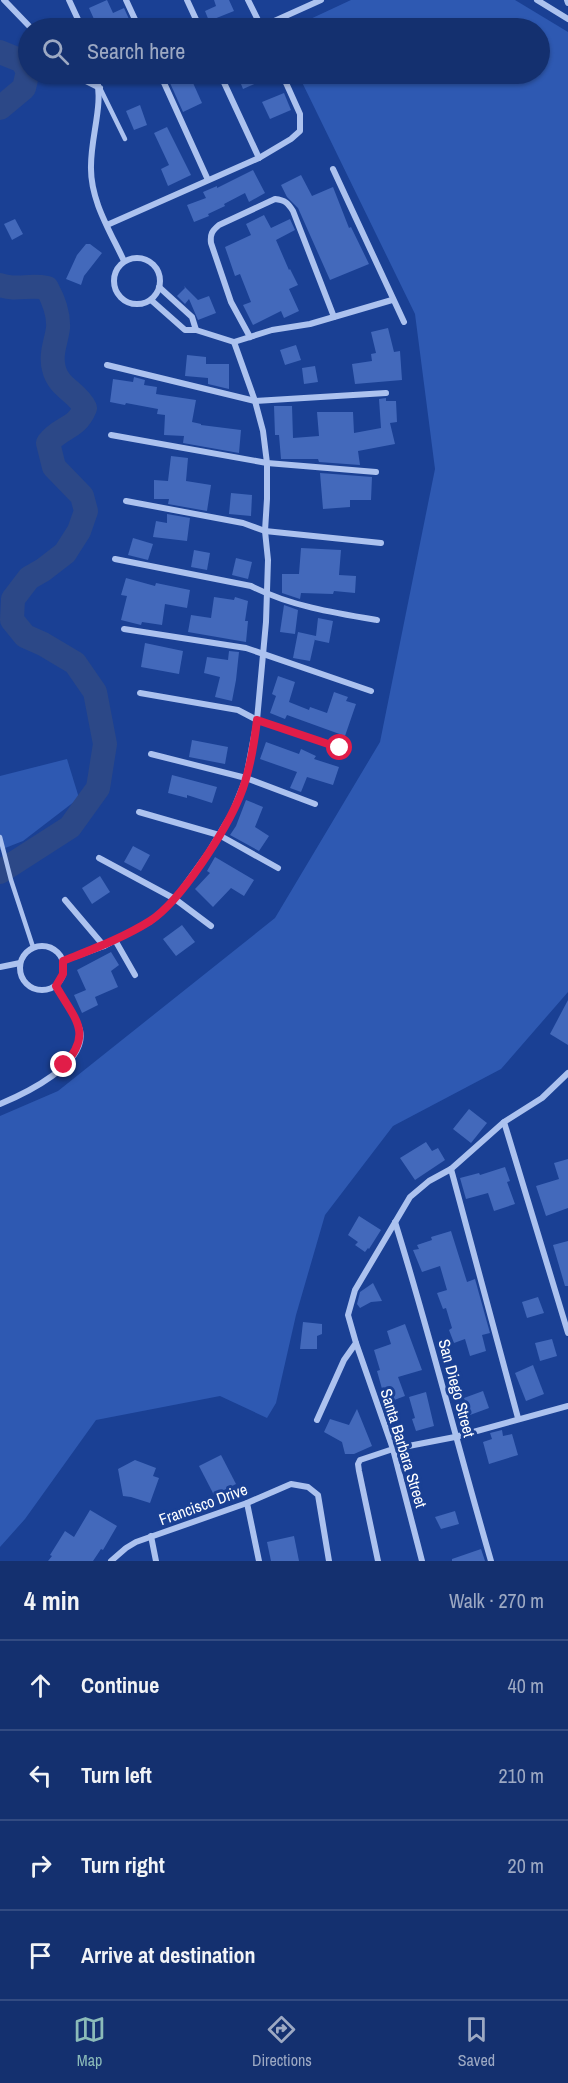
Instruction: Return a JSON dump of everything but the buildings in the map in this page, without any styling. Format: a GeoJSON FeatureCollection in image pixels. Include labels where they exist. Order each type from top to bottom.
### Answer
{"type":"FeatureCollection","features":[{"type":"Feature","properties":{"kind":"street"},"geometry":{"type":"LineString","coordinates":[[4,0],[21,18]]}},
{"type":"Feature","properties":{"kind":"street"},"geometry":{"type":"LineString","coordinates":[[69,0],[77,18]]}},
{"type":"Feature","properties":{"kind":"street"},"geometry":{"type":"LineString","coordinates":[[126,0],[134,18]]}},
{"type":"Feature","properties":{"kind":"street"},"geometry":{"type":"LineString","coordinates":[[187,0],[195,18]]}},
{"type":"Feature","properties":{"kind":"street"},"geometry":{"type":"LineString","coordinates":[[248,0],[256,18]]}},
{"type":"Feature","properties":{"kind":"street"},"geometry":{"type":"LineString","coordinates":[[537,0],[568,19]]}},
{"type":"Feature","properties":{"kind":"street"},"geometry":{"type":"LineString","coordinates":[[282,18],[317,1]]}},
{"type":"Feature","properties":{"kind":"street"},"geometry":{"type":"LineString","coordinates":[[92,84],[100,88]]}},
{"type":"Feature","properties":{"kind":"street"},"geometry":{"type":"LineString","coordinates":[[99,84],[90,168],[97,205],[124,261]]}},
{"type":"Feature","properties":{"kind":"street"},"geometry":{"type":"LineString","coordinates":[[165,84],[208,180]]}},
{"type":"Feature","properties":{"kind":"street"},"geometry":{"type":"LineString","coordinates":[[225,84],[259,158]]}},
{"type":"Feature","properties":{"kind":"street"},"geometry":{"type":"LineString","coordinates":[[107,225],[259,158],[291,139],[300,131],[300,114],[286,84]]}},
{"type":"Feature","properties":{"kind":"street"},"geometry":{"type":"LineString","coordinates":[[333,169],[404,322]]}},
{"type":"Feature","properties":{"kind":"street"},"geometry":{"type":"LineString","coordinates":[[250,337],[231,302],[210,235],[219,225],[275,199],[288,203],[294,212],[334,316]]}},
{"type":"Feature","properties":{"kind":"street"},"geometry":{"type":"LineString","coordinates":[[132,258],[147,260],[158,272],[159,288],[151,300],[144,304],[129,304],[117,295],[114,288],[114,273],[124,261],[132,258]]}},
{"type":"Feature","properties":{"kind":"street"},"geometry":{"type":"LineString","coordinates":[[159,288],[192,317],[196,330]]}},
{"type":"Feature","properties":{"kind":"street"},"geometry":{"type":"LineString","coordinates":[[151,300],[185,330],[196,330],[234,342],[272,330],[310,324],[392,300]]}},
{"type":"Feature","properties":{"kind":"street"},"geometry":{"type":"LineString","coordinates":[[63,961],[104,946],[151,921],[175,899],[208,853],[232,813],[246,778],[257,720],[264,656],[268,560],[265,531],[267,463],[263,431],[255,401],[234,342]]}},
{"type":"Feature","properties":{"kind":"street"},"geometry":{"type":"LineString","coordinates":[[107,365],[255,401],[386,393]]}},
{"type":"Feature","properties":{"kind":"street"},"geometry":{"type":"LineString","coordinates":[[111,435],[267,463],[376,472]]}},
{"type":"Feature","properties":{"kind":"street"},"geometry":{"type":"LineString","coordinates":[[126,501],[243,523],[265,531],[381,543]]}},
{"type":"Feature","properties":{"kind":"street"},"geometry":{"type":"LineString","coordinates":[[115,559],[251,586],[267,594],[326,612],[378,620]]}},
{"type":"Feature","properties":{"kind":"street"},"geometry":{"type":"LineString","coordinates":[[124,629],[246,648],[370,691]]}},
{"type":"Feature","properties":{"kind":"street"},"geometry":{"type":"LineString","coordinates":[[140,693],[238,710],[257,720],[340,748]]}},
{"type":"Feature","properties":{"kind":"street"},"geometry":{"type":"LineString","coordinates":[[151,754],[246,778],[315,804]]}},
{"type":"Feature","properties":{"kind":"street"},"geometry":{"type":"LineString","coordinates":[[139,812],[219,835],[278,868]]}},
{"type":"Feature","properties":{"kind":"street"},"geometry":{"type":"LineString","coordinates":[[99,858],[175,899],[212,927]]}},
{"type":"Feature","properties":{"kind":"street"},"geometry":{"type":"LineString","coordinates":[[65,900],[104,946]]}},
{"type":"Feature","properties":{"kind":"street"},"geometry":{"type":"LineString","coordinates":[[115,940],[135,975]]}},
{"type":"Feature","properties":{"kind":"street"},"geometry":{"type":"LineString","coordinates":[[42,945],[51,947],[58,952],[63,961],[63,974],[56,986],[45,990],[33,989],[21,976],[20,963],[27,950],[33,947],[42,945]]}},
{"type":"Feature","properties":{"kind":"street"},"geometry":{"type":"LineString","coordinates":[[0,967],[20,963]]}},
{"type":"Feature","properties":{"kind":"street"},"geometry":{"type":"LineString","coordinates":[[0,1104],[27,1092],[50,1077],[76,1053],[81,1038],[80,1031],[77,1021],[56,986]]}},
{"type":"Feature","properties":{"kind":"street","name":"Santa Barbara Street"},"geometry":{"type":"LineString","coordinates":[[422,1561],[393,1449],[348,1315],[355,1290],[410,1197],[419,1188],[451,1169],[504,1122],[542,1098],[568,1077]]}},
{"type":"Feature","properties":{"kind":"street"},"geometry":{"type":"LineString","coordinates":[[504,1122],[568,1333]]}},
{"type":"Feature","properties":{"kind":"street"},"geometry":{"type":"LineString","coordinates":[[451,1169],[518,1418]]}},
{"type":"Feature","properties":{"kind":"street","name":"San Diego Street"},"geometry":{"type":"LineString","coordinates":[[395,1222],[430,1338],[455,1437],[491,1561]]}},
{"type":"Feature","properties":{"kind":"street"},"geometry":{"type":"LineString","coordinates":[[317,1420],[344,1360],[356,1343]]}},
{"type":"Feature","properties":{"kind":"street"},"geometry":{"type":"LineString","coordinates":[[378,1561],[358,1464],[364,1458],[393,1449],[455,1437],[568,1406]]}},
{"type":"Feature","properties":{"kind":"street","name":"Francisco Drive"},"geometry":{"type":"LineString","coordinates":[[111,1561],[126,1548],[151,1536],[247,1503],[291,1484],[309,1486],[318,1495],[329,1561]]}},
{"type":"Feature","properties":{"kind":"street"},"geometry":{"type":"LineString","coordinates":[[247,1503],[259,1561]]}},
{"type":"Feature","properties":{"kind":"street"},"geometry":{"type":"LineString","coordinates":[[151,1536],[156,1561]]}},
{"type":"Feature","properties":{"kind":"lane"},"geometry":{"type":"LineString","coordinates":[[100,88],[125,139]]}},
{"type":"Feature","properties":{"kind":"lane"},"geometry":{"type":"LineString","coordinates":[[0,837],[11,880],[33,947]]}},
{"type":"Feature","properties":{"kind":"shaded area"},"geometry":{"type":"Polygon","coordinates":[[[351,0],[515,0],[545,18],[312,18],[351,0]]]}},
{"type":"Feature","properties":{"kind":"shaded area"},"geometry":{"type":"Polygon","coordinates":[[[550,21],[568,32],[568,992],[501,1069],[393,1126],[325,1215],[296,1315],[276,1403],[267,1418],[220,1396],[96,1420],[25,1519],[0,1547],[0,1116],[58,1091],[275,918],[380,742],[435,469],[415,314],[303,84],[550,84],[550,21]]]}},
{"type":"Feature","properties":{"kind":"shaded area"},"geometry":{"type":"Polygon","coordinates":[[[67,759],[79,798],[23,841],[0,850],[0,776],[67,759]]]}},
{"type":"Feature","properties":{"kind":"waterway"},"geometry":{"type":"LineString","coordinates":[[0,52],[18,59]]}},
{"type":"Feature","properties":{"kind":"waterway"},"geometry":{"type":"LineString","coordinates":[[0,108],[24,88],[25,84]]}},
{"type":"Feature","properties":{"kind":"waterway"},"geometry":{"type":"LineString","coordinates":[[0,285],[47,288],[58,317],[53,353],[54,369],[59,380],[82,402],[85,408],[73,424],[58,433],[48,443],[54,467],[82,496],[86,511],[79,531],[65,553],[29,578],[13,599],[12,620],[25,636],[75,663],[95,692],[105,744],[98,788],[70,827],[0,872]]}},
{"type":"Feature","properties":{"kind":"route"},"geometry":{"type":"LineString","coordinates":[[64,1065],[76,1053],[81,1038],[77,1021],[56,986],[63,974],[63,961],[104,946],[151,921],[175,899],[208,853],[232,813],[246,778],[257,720],[340,748]]}}]}
